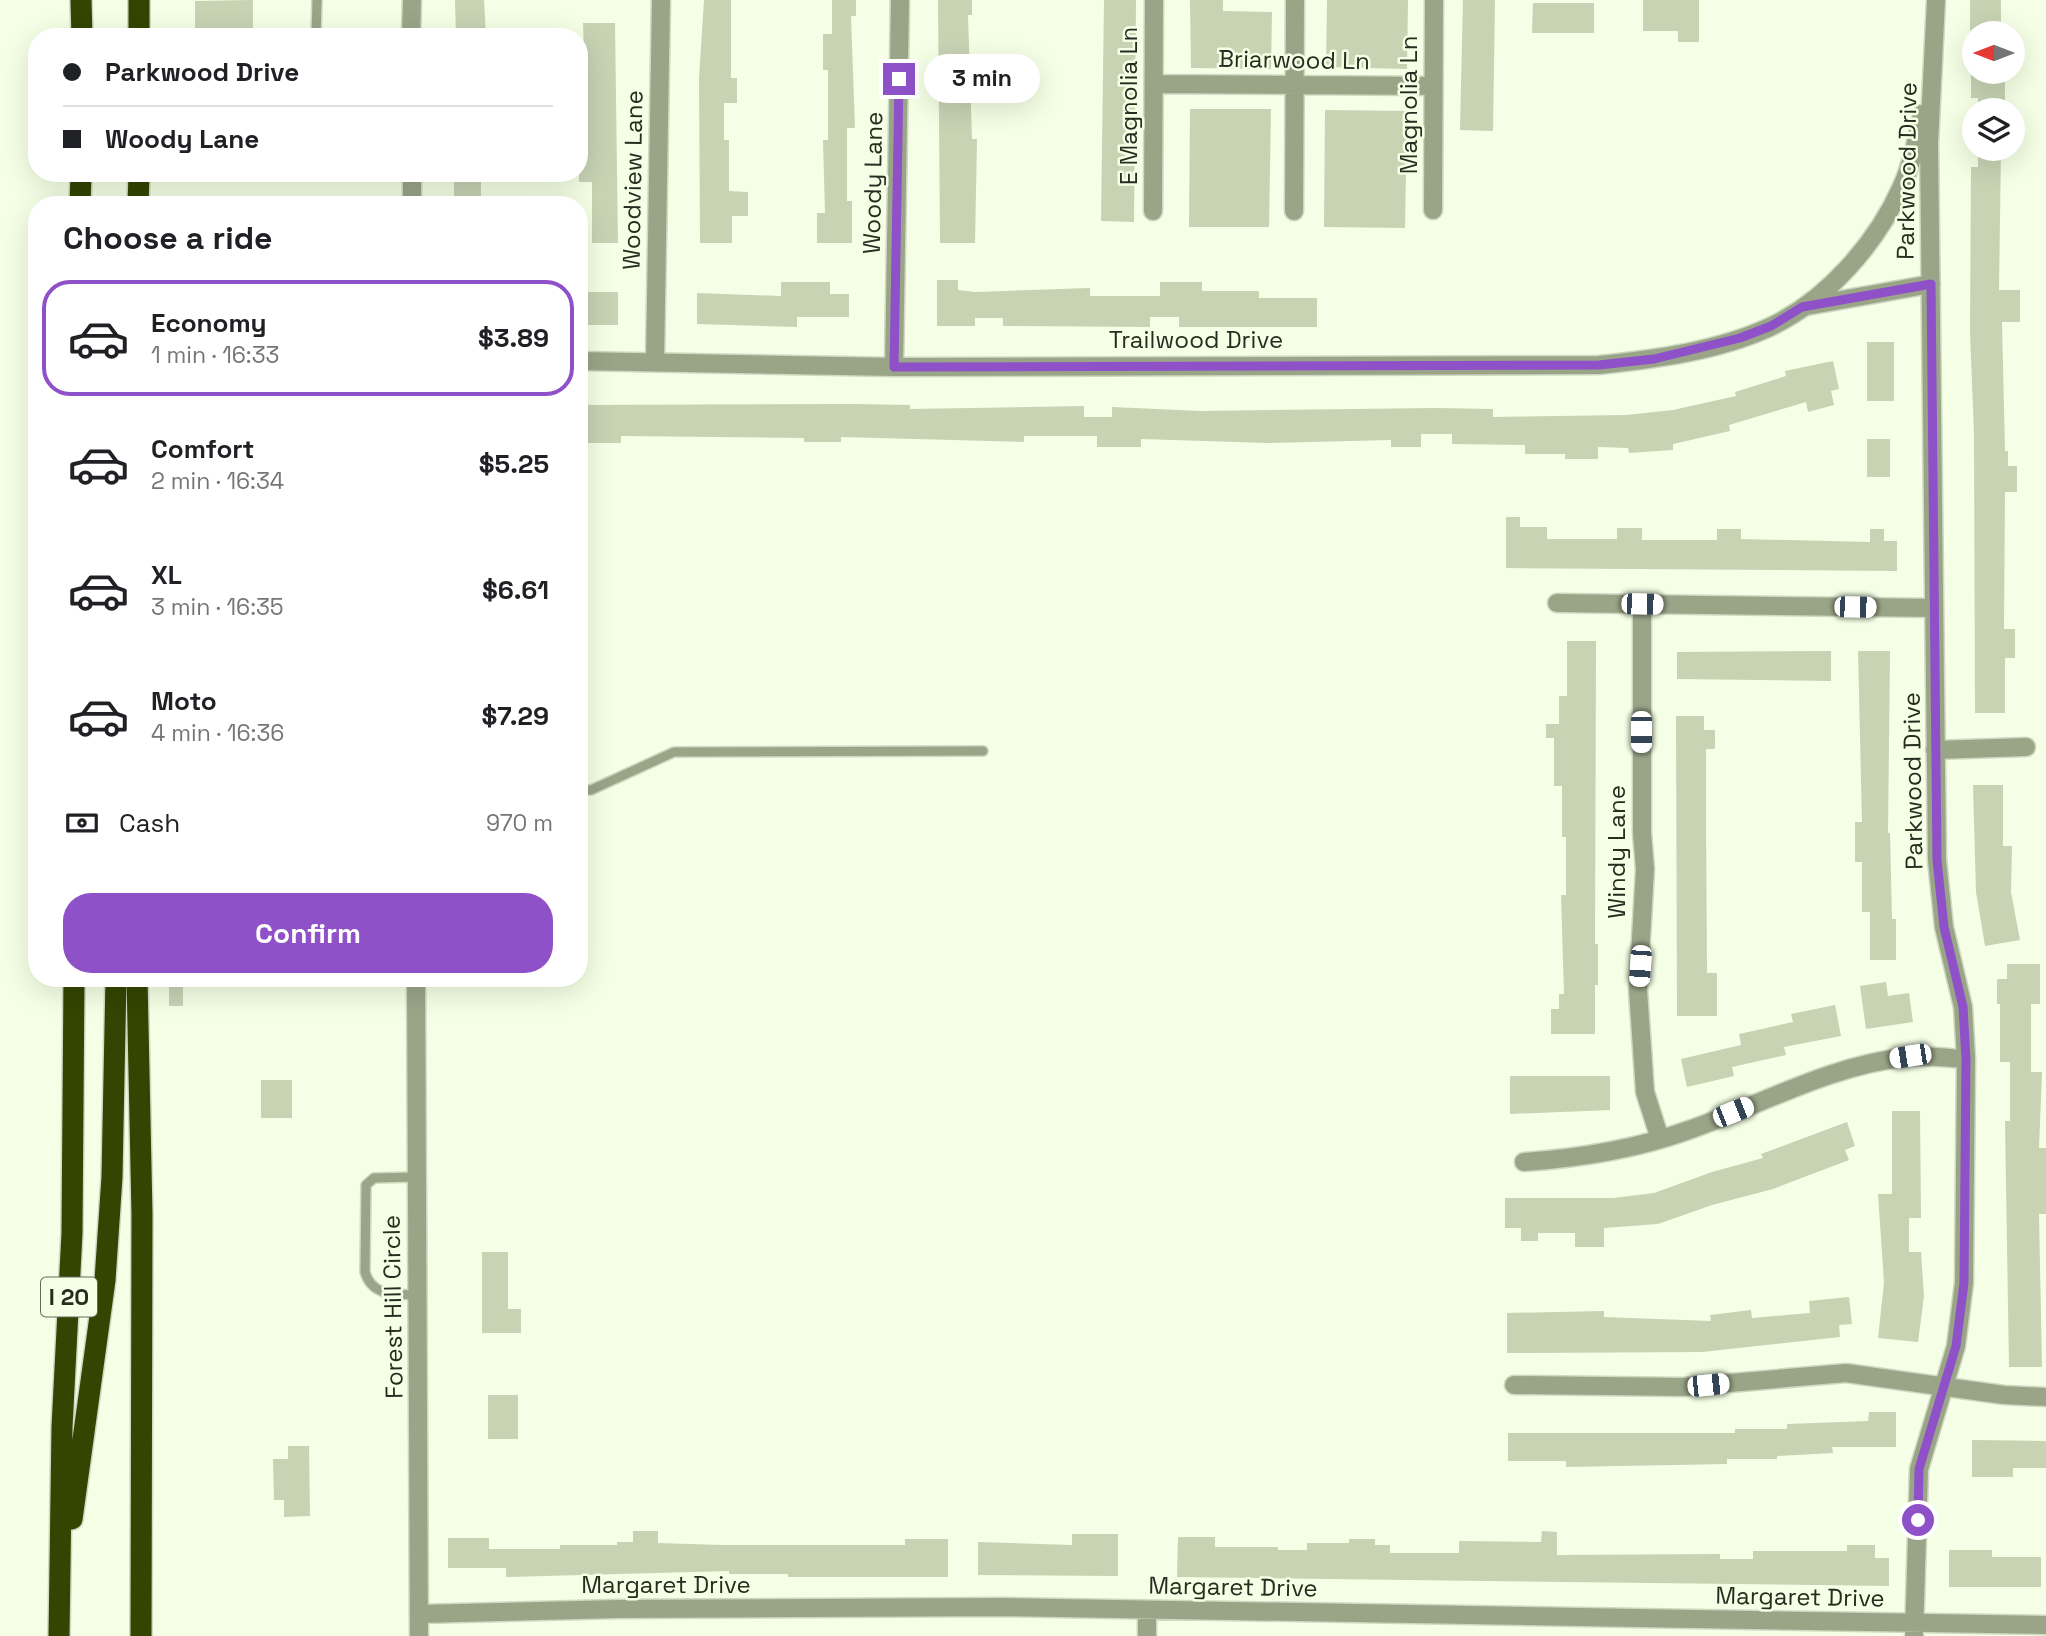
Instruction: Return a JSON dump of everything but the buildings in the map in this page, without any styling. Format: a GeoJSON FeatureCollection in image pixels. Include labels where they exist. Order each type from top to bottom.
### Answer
{"type":"FeatureCollection","features":[{"type":"Feature","properties":{"kind":"highway"},"geometry":{"type":"LineString","coordinates":[[81,0],[82,28]]}},
{"type":"Feature","properties":{"kind":"highway"},"geometry":{"type":"LineString","coordinates":[[139,0],[139,28]]}},
{"type":"Feature","properties":{"kind":"highway","name":"I 20"},"geometry":{"type":"LineString","coordinates":[[59,1626],[62,1427],[72,1233],[74,987]]}},
{"type":"Feature","properties":{"kind":"highway"},"geometry":{"type":"LineString","coordinates":[[59,1626],[105,1280],[112,1177],[116,987]]}},
{"type":"Feature","properties":{"kind":"highway"},"geometry":{"type":"LineString","coordinates":[[137,987],[142,1214],[141,1636]]}},
{"type":"Feature","properties":{"kind":"street"},"geometry":{"type":"LineString","coordinates":[[411,28],[412,0]]}},
{"type":"Feature","properties":{"kind":"street","name":"Woodview Lane"},"geometry":{"type":"LineString","coordinates":[[655,361],[661,0]]}},
{"type":"Feature","properties":{"kind":"street","name":"Woody Lane"},"geometry":{"type":"LineString","coordinates":[[894,367],[901,0]]}},
{"type":"Feature","properties":{"kind":"street","name":"E Magnolia Ln"},"geometry":{"type":"LineString","coordinates":[[1153,211],[1154,0]]}},
{"type":"Feature","properties":{"kind":"street"},"geometry":{"type":"LineString","coordinates":[[1294,211],[1295,0]]}},
{"type":"Feature","properties":{"kind":"street","name":"Magnolia Ln"},"geometry":{"type":"LineString","coordinates":[[1433,210],[1434,0]]}},
{"type":"Feature","properties":{"kind":"street","name":"Parkwood Drive"},"geometry":{"type":"LineString","coordinates":[[1914,1630],[1919,1469],[1946,1387],[1956,1346],[1964,1283],[1966,1059],[1963,1007],[1944,927],[1937,860],[1929,143],[1936,0]]}},
{"type":"Feature","properties":{"kind":"street","name":"Trailwood Drive"},"geometry":{"type":"LineString","coordinates":[[588,361],[894,367],[1599,365],[1654,359],[1740,338],[1771,326],[1802,307],[1835,281],[1885,218],[1903,185],[1933,67]]}},
{"type":"Feature","properties":{"kind":"street","name":"Briarwood Ln"},"geometry":{"type":"LineString","coordinates":[[1154,84],[1433,86]]}},
{"type":"Feature","properties":{"kind":"street","name":"Trailwood Drive"},"geometry":{"type":"LineString","coordinates":[[1802,307],[1931,284]]}},
{"type":"Feature","properties":{"kind":"street"},"geometry":{"type":"LineString","coordinates":[[1556,603],[1934,608]]}},
{"type":"Feature","properties":{"kind":"street","name":"Windy Lane"},"geometry":{"type":"LineString","coordinates":[[1642,604],[1642,833],[1646,869],[1638,990],[1646,1092],[1660,1139]]}},
{"type":"Feature","properties":{"kind":"street"},"geometry":{"type":"LineString","coordinates":[[1935,750],[2026,747]]}},
{"type":"Feature","properties":{"kind":"street","name":"Forest Hill Circle"},"geometry":{"type":"LineString","coordinates":[[416,987],[419,1636]]}},
{"type":"Feature","properties":{"kind":"street"},"geometry":{"type":"LineString","coordinates":[[1524,1161],[1613,1152],[1685,1132],[1806,1083],[1871,1062],[1910,1056],[1966,1059]]}},
{"type":"Feature","properties":{"kind":"street"},"geometry":{"type":"LineString","coordinates":[[1514,1385],[1683,1387],[1846,1373],[2004,1395],[2046,1397]]}},
{"type":"Feature","properties":{"kind":"street","name":"Margaret Drive"},"geometry":{"type":"LineString","coordinates":[[419,1614],[618,1609],[1002,1607],[1914,1630],[2046,1625]]}},
{"type":"Feature","properties":{"kind":"street"},"geometry":{"type":"LineString","coordinates":[[1147,1610],[1147,1636]]}},
{"type":"Feature","properties":{"kind":"lane"},"geometry":{"type":"LineString","coordinates":[[316,28],[317,0]]}},
{"type":"Feature","properties":{"kind":"lane"},"geometry":{"type":"LineString","coordinates":[[588,790],[674,752],[983,751]]}},
{"type":"Feature","properties":{"kind":"lane"},"geometry":{"type":"LineString","coordinates":[[416,1177],[374,1178],[366,1185],[365,1272],[369,1284],[380,1292],[418,1295]]}},
{"type":"Feature","properties":{"kind":"route"},"geometry":{"type":"LineString","coordinates":[[899,79],[894,367],[1462,363],[1599,365],[1654,359],[1740,338],[1771,326],[1802,307],[1931,284],[1937,860],[1944,927],[1963,1007],[1966,1059],[1964,1283],[1956,1346],[1946,1387],[1919,1469],[1918,1520]]}}]}
